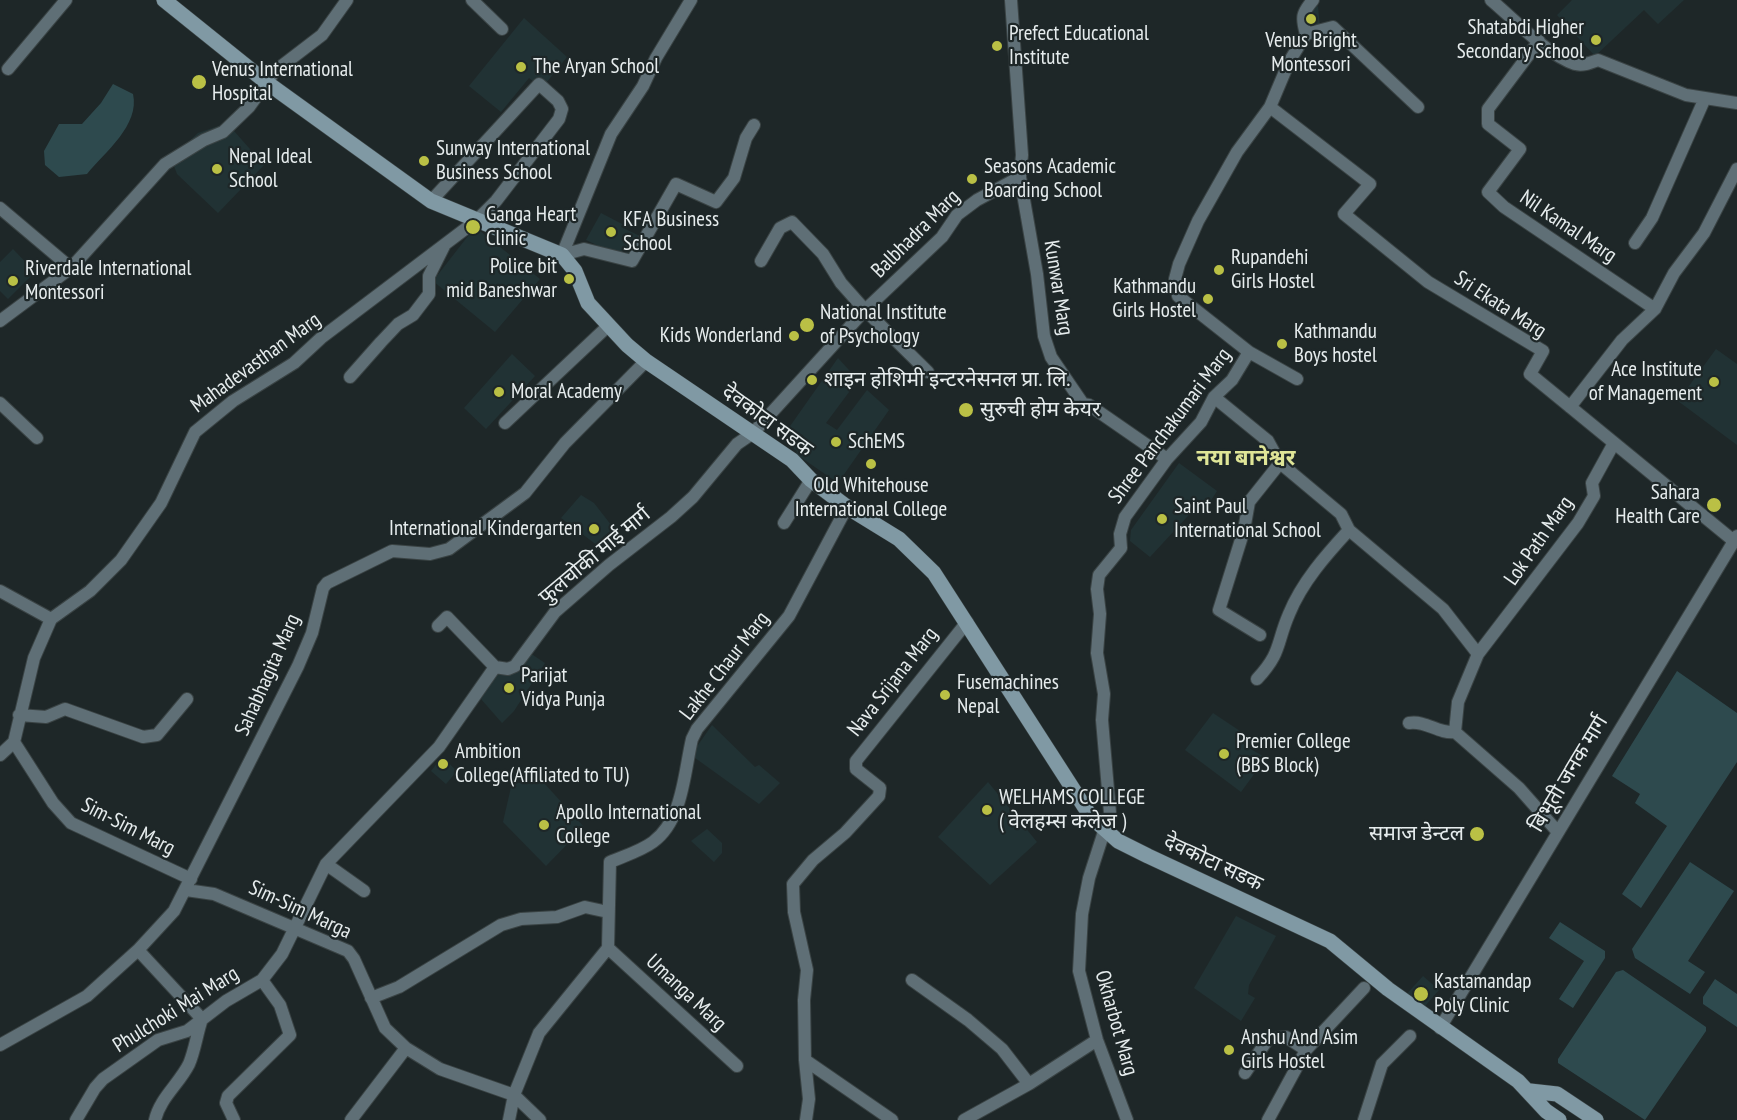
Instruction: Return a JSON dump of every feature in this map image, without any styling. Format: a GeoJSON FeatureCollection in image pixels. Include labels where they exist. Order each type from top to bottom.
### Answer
{"type":"FeatureCollection","features":[{"type":"Feature","properties":{"kind":"main road"},"geometry":{"type":"LineString","coordinates":[[164,0],[266,82],[431,201],[562,255]]}},
{"type":"Feature","properties":{"kind":"main road","name":"देवकोटा सडक"},"geometry":{"type":"LineString","coordinates":[[562,255],[575,272],[588,303],[608,326],[646,362],[792,460],[811,480],[847,507],[900,539],[916,552],[934,573],[967,622],[1091,817],[1103,830],[1205,885],[1330,941],[1388,989],[1530,1091]]}},
{"type":"Feature","properties":{"kind":"main road"},"geometry":{"type":"LineString","coordinates":[[1530,1091],[1546,1111],[1559,1120]]}},
{"type":"Feature","properties":{"kind":"main road"},"geometry":{"type":"LineString","coordinates":[[1530,1091],[1557,1094],[1596,1120]]}},
{"type":"Feature","properties":{"kind":"street"},"geometry":{"type":"LineString","coordinates":[[8,69],[66,0]]}},
{"type":"Feature","properties":{"kind":"street"},"geometry":{"type":"LineString","coordinates":[[0,321],[71,268],[165,164],[204,140],[223,132],[249,107],[275,71],[322,35],[346,0]]}},
{"type":"Feature","properties":{"kind":"street"},"geometry":{"type":"LineString","coordinates":[[472,0],[502,29]]}},
{"type":"Feature","properties":{"kind":"street"},"geometry":{"type":"LineString","coordinates":[[562,255],[611,134],[643,86],[691,0]]}},
{"type":"Feature","properties":{"kind":"street"},"geometry":{"type":"LineString","coordinates":[[1011,0],[1022,155],[1020,177]]}},
{"type":"Feature","properties":{"kind":"street"},"geometry":{"type":"LineString","coordinates":[[1313,0],[1302,11],[1306,34],[1333,27],[1418,107]]}},
{"type":"Feature","properties":{"kind":"street"},"geometry":{"type":"LineString","coordinates":[[1491,0],[1539,41],[1575,64],[1584,65],[1598,60],[1686,95],[1737,103]]}},
{"type":"Feature","properties":{"kind":"street","name":"Shree Panchakumari Marg"},"geometry":{"type":"LineString","coordinates":[[1103,830],[1110,813],[1102,720],[1104,694],[1097,653],[1099,575],[1121,548],[1120,534],[1125,517],[1167,459],[1201,422],[1214,397],[1232,380],[1249,352],[1178,296],[1175,279],[1179,264],[1198,221],[1237,152],[1270,107],[1289,62],[1306,34]]}},
{"type":"Feature","properties":{"kind":"street","name":"Nil Kamal Marg"},"geometry":{"type":"LineString","coordinates":[[1539,41],[1488,110],[1488,124],[1520,149],[1488,192],[1504,207],[1655,309]]}},
{"type":"Feature","properties":{"kind":"street","name":"Mahadevasthan Marg"},"geometry":{"type":"LineString","coordinates":[[51,619],[90,591],[121,560],[161,503],[195,432],[233,401],[294,363],[321,338],[477,220],[496,201],[559,119],[562,109],[558,101],[539,84],[431,201]]}},
{"type":"Feature","properties":{"kind":"street"},"geometry":{"type":"LineString","coordinates":[[1635,243],[1652,218],[1705,98]]}},
{"type":"Feature","properties":{"kind":"street","name":"Sri Ekata Marg"},"geometry":{"type":"LineString","coordinates":[[1270,107],[1370,183],[1344,214],[1428,282],[1543,351],[1530,374],[1735,538]]}},
{"type":"Feature","properties":{"kind":"street"},"geometry":{"type":"LineString","coordinates":[[562,255],[584,249],[632,261],[676,184],[716,202],[734,178],[746,138],[754,125]]}},
{"type":"Feature","properties":{"kind":"street"},"geometry":{"type":"LineString","coordinates":[[1570,408],[1622,340],[1655,309],[1674,273],[1704,233],[1737,169]]}},
{"type":"Feature","properties":{"kind":"street","name":"Balbhadra Marg"},"geometry":{"type":"LineString","coordinates":[[753,433],[865,310],[942,237],[957,215],[978,200],[1020,177]]}},
{"type":"Feature","properties":{"kind":"street","name":"Kunwar Marg"},"geometry":{"type":"LineString","coordinates":[[1020,177],[1037,274],[1044,336],[1051,357],[1083,404],[1089,405],[1167,459]]}},
{"type":"Feature","properties":{"kind":"street"},"geometry":{"type":"LineString","coordinates":[[0,208],[71,268]]}},
{"type":"Feature","properties":{"kind":"street"},"geometry":{"type":"LineString","coordinates":[[761,261],[780,228],[792,222],[823,254],[841,283],[865,310],[928,372]]}},
{"type":"Feature","properties":{"kind":"street"},"geometry":{"type":"LineString","coordinates":[[350,377],[398,324],[413,315],[429,294],[429,276],[445,244]]}},
{"type":"Feature","properties":{"kind":"street"},"geometry":{"type":"LineString","coordinates":[[505,423],[608,326]]}},
{"type":"Feature","properties":{"kind":"street"},"geometry":{"type":"LineString","coordinates":[[1249,352],[1297,379]]}},
{"type":"Feature","properties":{"kind":"street","name":"Sahabhagita Marg"},"geometry":{"type":"LineString","coordinates":[[0,1045],[87,996],[138,950],[174,911],[298,666],[327,583],[392,551],[430,554],[449,549],[525,493],[565,443],[646,362]]}},
{"type":"Feature","properties":{"kind":"street"},"geometry":{"type":"LineString","coordinates":[[1214,397],[1268,441],[1280,463],[1335,508],[1349,530],[1443,609],[1479,654]]}},
{"type":"Feature","properties":{"kind":"street"},"geometry":{"type":"LineString","coordinates":[[0,403],[37,438]]}},
{"type":"Feature","properties":{"kind":"street","name":"फुलचोकी माई मार्ग"},"geometry":{"type":"LineString","coordinates":[[495,667],[508,669],[515,666],[555,612],[609,565],[671,517],[693,497],[736,444],[753,433]]}},
{"type":"Feature","properties":{"kind":"street","name":"Lok Path Marg"},"geometry":{"type":"LineString","coordinates":[[1455,732],[1458,702],[1479,654],[1578,523],[1594,496],[1592,483],[1614,443]]}},
{"type":"Feature","properties":{"kind":"street"},"geometry":{"type":"LineString","coordinates":[[1260,635],[1219,610],[1244,530],[1249,502],[1280,463]]}},
{"type":"Feature","properties":{"kind":"street"},"geometry":{"type":"LineString","coordinates":[[784,523],[811,480]]}},
{"type":"Feature","properties":{"kind":"street","name":"Lakhe Chaur Marg"},"geometry":{"type":"LineString","coordinates":[[609,948],[610,862],[652,843],[665,831],[675,815],[692,739],[697,729],[789,616],[802,587],[847,507]]}},
{"type":"Feature","properties":{"kind":"street"},"geometry":{"type":"LineString","coordinates":[[1257,679],[1272,663],[1280,646],[1288,615],[1298,597],[1322,559],[1349,530]]}},
{"type":"Feature","properties":{"kind":"street","name":"बिभूती जनक मार्ग"},"geometry":{"type":"LineString","coordinates":[[1440,1028],[1735,538]]}},
{"type":"Feature","properties":{"kind":"street"},"geometry":{"type":"LineString","coordinates":[[0,591],[51,619],[34,658],[14,742],[0,755]]}},
{"type":"Feature","properties":{"kind":"street"},"geometry":{"type":"LineString","coordinates":[[292,929],[326,864],[440,747],[495,667],[447,617],[438,626]]}},
{"type":"Feature","properties":{"kind":"street","name":"Nava Srijana Marg"},"geometry":{"type":"LineString","coordinates":[[805,1060],[804,1000],[807,970],[794,912],[793,884],[813,860],[845,834],[875,800],[880,788],[856,769],[856,761],[967,622]]}},
{"type":"Feature","properties":{"kind":"street"},"geometry":{"type":"LineString","coordinates":[[19,715],[46,717],[65,709],[152,738],[187,699]]}},
{"type":"Feature","properties":{"kind":"street"},"geometry":{"type":"LineString","coordinates":[[1409,723],[1421,724],[1445,733],[1455,732],[1519,788],[1557,831]]}},
{"type":"Feature","properties":{"kind":"street","name":"Sim-Sim Marg"},"geometry":{"type":"LineString","coordinates":[[14,742],[53,803],[71,823],[188,884]]}},
{"type":"Feature","properties":{"kind":"street","name":"Okharbot Marg"},"geometry":{"type":"LineString","coordinates":[[1103,830],[1089,878],[1082,914],[1079,971],[1097,1040],[1127,1120]]}},
{"type":"Feature","properties":{"kind":"street"},"geometry":{"type":"LineString","coordinates":[[326,864],[364,891]]}},
{"type":"Feature","properties":{"kind":"street","name":"Sim-Sim Marga"},"geometry":{"type":"LineString","coordinates":[[188,884],[258,910],[292,929],[330,941],[348,951],[354,959],[386,1028],[405,1048],[440,1069],[514,1095]]}},
{"type":"Feature","properties":{"kind":"street"},"geometry":{"type":"LineString","coordinates":[[371,998],[399,987],[501,925],[521,919],[557,917],[585,907],[608,912]]}},
{"type":"Feature","properties":{"kind":"street","name":"Phulchoki Mai Marg"},"geometry":{"type":"LineString","coordinates":[[76,1120],[95,1088],[104,1079],[158,1040],[187,1031],[262,980],[282,954],[292,929]]}},
{"type":"Feature","properties":{"kind":"street"},"geometry":{"type":"LineString","coordinates":[[509,1120],[514,1095],[539,1033],[609,948]]}},
{"type":"Feature","properties":{"kind":"street","name":"Umanga Marg"},"geometry":{"type":"LineString","coordinates":[[609,948],[737,1066]]}},
{"type":"Feature","properties":{"kind":"street"},"geometry":{"type":"LineString","coordinates":[[138,950],[202,1019],[189,1063],[176,1086],[162,1100],[155,1120]]}},
{"type":"Feature","properties":{"kind":"street"},"geometry":{"type":"LineString","coordinates":[[234,1120],[226,1103],[228,1096],[290,1035],[289,1025],[280,1005],[262,980]]}},
{"type":"Feature","properties":{"kind":"street"},"geometry":{"type":"LineString","coordinates":[[912,980],[968,1020],[1002,1049],[1029,1084]]}},
{"type":"Feature","properties":{"kind":"street"},"geometry":{"type":"LineString","coordinates":[[1268,1120],[1306,1050],[1364,988]]}},
{"type":"Feature","properties":{"kind":"street"},"geometry":{"type":"LineString","coordinates":[[1364,1120],[1382,1064],[1410,1036]]}},
{"type":"Feature","properties":{"kind":"street"},"geometry":{"type":"LineString","coordinates":[[1245,1073],[1268,1039],[1286,1037],[1306,1050]]}},
{"type":"Feature","properties":{"kind":"street"},"geometry":{"type":"LineString","coordinates":[[964,1120],[1029,1084],[1097,1040]]}},
{"type":"Feature","properties":{"kind":"street"},"geometry":{"type":"LineString","coordinates":[[351,1120],[405,1048]]}},
{"type":"Feature","properties":{"kind":"street"},"geometry":{"type":"LineString","coordinates":[[805,1060],[809,1099],[806,1120]]}},
{"type":"Feature","properties":{"kind":"street"},"geometry":{"type":"LineString","coordinates":[[805,1060],[892,1120]]}},
{"type":"Feature","properties":{"kind":"street"},"geometry":{"type":"LineString","coordinates":[[514,1095],[540,1120]]}},
{"type":"Feature","properties":{"kind":"shaded area","name":"Shatabdi Higher Secondary School"},"geometry":{"type":"Polygon","coordinates":[[[1572,0],[1684,0],[1658,24],[1644,10],[1595,56],[1557,15],[1572,0]]]}},
{"type":"Feature","properties":{"kind":"shaded area","name":"Venus Bright Montessori"},"geometry":{"type":"Polygon","coordinates":[[[1318,6],[1320,28],[1302,28],[1304,9],[1318,6]]]}},
{"type":"Feature","properties":{"kind":"shaded area","name":"The Aryan School"},"geometry":{"type":"Polygon","coordinates":[[[524,18],[567,57],[542,88],[529,78],[501,112],[469,86],[524,18]]]}},
{"type":"Feature","properties":{"kind":"shaded area"},"geometry":{"type":"Polygon","coordinates":[[[113,84],[133,94],[134,105],[126,127],[87,174],[59,177],[45,165],[44,151],[59,124],[82,124],[101,103],[113,84]]]}},
{"type":"Feature","properties":{"kind":"shaded area","name":"Nepal Ideal School"},"geometry":{"type":"Polygon","coordinates":[[[227,123],[264,165],[218,213],[177,174],[171,158],[198,133],[227,123]]]}},
{"type":"Feature","properties":{"kind":"shaded area","name":"KFA Business School"},"geometry":{"type":"Polygon","coordinates":[[[601,213],[622,224],[621,227],[644,238],[636,255],[624,258],[586,240],[601,213]]]}},
{"type":"Feature","properties":{"kind":"shaded area"},"geometry":{"type":"Polygon","coordinates":[[[475,227],[540,279],[495,332],[433,281],[475,227]]]}},
{"type":"Feature","properties":{"kind":"shaded area","name":"Riverdale International Montessori"},"geometry":{"type":"Polygon","coordinates":[[[13,249],[35,272],[8,299],[0,291],[0,262],[13,249]]]}},
{"type":"Feature","properties":{"kind":"shaded area","name":"Ace Institute of Management"},"geometry":{"type":"Polygon","coordinates":[[[1716,349],[1737,364],[1737,445],[1678,401],[1716,349]]]}},
{"type":"Feature","properties":{"kind":"shaded area","name":"Moral Academy"},"geometry":{"type":"Polygon","coordinates":[[[512,354],[535,376],[486,429],[464,408],[512,354]]]}},
{"type":"Feature","properties":{"kind":"shaded area"},"geometry":{"type":"Polygon","coordinates":[[[838,358],[858,380],[826,423],[837,430],[867,390],[889,410],[838,483],[796,454],[797,451],[781,439],[838,358]]]}},
{"type":"Feature","properties":{"kind":"shaded area","name":"Saint Paul International School"},"geometry":{"type":"Polygon","coordinates":[[[1179,463],[1217,491],[1206,508],[1199,504],[1150,557],[1130,541],[1131,530],[1179,463]]]}},
{"type":"Feature","properties":{"kind":"shaded area","name":"International Kindergarten"},"geometry":{"type":"Polygon","coordinates":[[[581,495],[594,503],[622,539],[606,552],[561,518],[581,495]]]}},
{"type":"Feature","properties":{"kind":"shaded area","name":"Parijat Vidya Punja"},"geometry":{"type":"Polygon","coordinates":[[[524,649],[545,663],[514,711],[502,723],[481,699],[500,669],[508,674],[524,649]]]}},
{"type":"Feature","properties":{"kind":"shaded area"},"geometry":{"type":"Polygon","coordinates":[[[1677,671],[1737,713],[1737,762],[1641,908],[1622,894],[1667,826],[1635,803],[1640,794],[1612,776],[1677,671]]]}},
{"type":"Feature","properties":{"kind":"shaded area","name":"Premier College (BBS Block)"},"geometry":{"type":"Polygon","coordinates":[[[1213,713],[1252,739],[1249,748],[1266,758],[1241,792],[1185,750],[1213,713]]]}},
{"type":"Feature","properties":{"kind":"shaded area"},"geometry":{"type":"Polygon","coordinates":[[[712,725],[755,767],[759,765],[780,783],[759,804],[691,755],[712,725]]]}},
{"type":"Feature","properties":{"kind":"shaded area","name":"Ambition College(Affiliated to TU)"},"geometry":{"type":"Polygon","coordinates":[[[442,757],[457,771],[446,784],[431,771],[442,757]]]}},
{"type":"Feature","properties":{"kind":"shaded area","name":"WELHAMS COLLEGE ( वेलहम्स कलेज )"},"geometry":{"type":"Polygon","coordinates":[[[988,782],[1037,842],[990,885],[938,837],[988,782]]]}},
{"type":"Feature","properties":{"kind":"shaded area","name":"Apollo International College"},"geometry":{"type":"Polygon","coordinates":[[[512,783],[544,783],[584,827],[546,866],[503,822],[512,783]]]}},
{"type":"Feature","properties":{"kind":"shaded area"},"geometry":{"type":"Polygon","coordinates":[[[707,829],[722,843],[722,853],[714,862],[691,841],[707,829]]]}},
{"type":"Feature","properties":{"kind":"shaded area"},"geometry":{"type":"Polygon","coordinates":[[[1690,862],[1734,891],[1688,961],[1705,972],[1690,994],[1635,958],[1632,949],[1690,862]]]}},
{"type":"Feature","properties":{"kind":"shaded area"},"geometry":{"type":"Polygon","coordinates":[[[1236,916],[1276,936],[1249,985],[1248,994],[1255,998],[1241,1021],[1194,988],[1236,916]]]}},
{"type":"Feature","properties":{"kind":"shaded area"},"geometry":{"type":"Polygon","coordinates":[[[1560,922],[1605,951],[1605,958],[1573,1008],[1559,999],[1584,961],[1549,938],[1560,922]]]}},
{"type":"Feature","properties":{"kind":"shaded area"},"geometry":{"type":"Polygon","coordinates":[[[1623,970],[1706,1027],[1706,1031],[1645,1120],[1558,1063],[1558,1059],[1616,972],[1623,970]]]}},
{"type":"Feature","properties":{"kind":"shaded area","name":"Kastamandap Poly Clinic"},"geometry":{"type":"Polygon","coordinates":[[[1423,976],[1439,990],[1420,1012],[1404,997],[1423,976]]]}},
{"type":"Feature","properties":{"kind":"shaded area"},"geometry":{"type":"Polygon","coordinates":[[[1715,979],[1737,994],[1737,1027],[1703,1004],[1703,997],[1715,979]]]}},
{"type":"Feature","properties":{"kind":"place","name":"Venus Bright Montessori"},"geometry":{"type":"Point","coordinates":[1311,19]}},
{"type":"Feature","properties":{"kind":"place","name":"Shatabdi Higher Secondary School"},"geometry":{"type":"Point","coordinates":[1596,40]}},
{"type":"Feature","properties":{"kind":"place","name":"Prefect Educational Institute"},"geometry":{"type":"Point","coordinates":[997,46]}},
{"type":"Feature","properties":{"kind":"place","name":"The Aryan School"},"geometry":{"type":"Point","coordinates":[521,67]}},
{"type":"Feature","properties":{"kind":"place","name":"Venus International Hospital"},"geometry":{"type":"Point","coordinates":[199,82]}},
{"type":"Feature","properties":{"kind":"place","name":"Sunway International Business School"},"geometry":{"type":"Point","coordinates":[424,161]}},
{"type":"Feature","properties":{"kind":"place","name":"Nepal Ideal School"},"geometry":{"type":"Point","coordinates":[217,169]}},
{"type":"Feature","properties":{"kind":"place","name":"Seasons Academic Boarding School"},"geometry":{"type":"Point","coordinates":[972,179]}},
{"type":"Feature","properties":{"kind":"place","name":"Ganga Heart Clinic"},"geometry":{"type":"Point","coordinates":[473,227]}},
{"type":"Feature","properties":{"kind":"place","name":"KFA Business School"},"geometry":{"type":"Point","coordinates":[611,232]}},
{"type":"Feature","properties":{"kind":"place","name":"Rupandehi Girls Hostel"},"geometry":{"type":"Point","coordinates":[1219,270]}},
{"type":"Feature","properties":{"kind":"place","name":"Police bit mid Baneshwar"},"geometry":{"type":"Point","coordinates":[569,279]}},
{"type":"Feature","properties":{"kind":"place","name":"Riverdale International Montessori"},"geometry":{"type":"Point","coordinates":[13,281]}},
{"type":"Feature","properties":{"kind":"place","name":"Kathmandu Girls Hostel"},"geometry":{"type":"Point","coordinates":[1208,299]}},
{"type":"Feature","properties":{"kind":"place","name":"National Institute of Psychology"},"geometry":{"type":"Point","coordinates":[807,325]}},
{"type":"Feature","properties":{"kind":"place","name":"Kids Wonderland"},"geometry":{"type":"Point","coordinates":[794,336]}},
{"type":"Feature","properties":{"kind":"place","name":"Kathmandu Boys hostel"},"geometry":{"type":"Point","coordinates":[1282,344]}},
{"type":"Feature","properties":{"kind":"place","name":"शाइन होशिमी इन्टरनेसनल प्रा. लि."},"geometry":{"type":"Point","coordinates":[812,380]}},
{"type":"Feature","properties":{"kind":"place","name":"Ace Institute of Management"},"geometry":{"type":"Point","coordinates":[1714,382]}},
{"type":"Feature","properties":{"kind":"place","name":"Moral Academy"},"geometry":{"type":"Point","coordinates":[499,392]}},
{"type":"Feature","properties":{"kind":"place","name":"सुरुची होम केयर"},"geometry":{"type":"Point","coordinates":[966,410]}},
{"type":"Feature","properties":{"kind":"place","name":"SchEMS"},"geometry":{"type":"Point","coordinates":[836,442]}},
{"type":"Feature","properties":{"kind":"place","name":"Old Whitehouse International College"},"geometry":{"type":"Point","coordinates":[871,464]}},
{"type":"Feature","properties":{"kind":"place","name":"Sahara Health Care"},"geometry":{"type":"Point","coordinates":[1714,505]}},
{"type":"Feature","properties":{"kind":"place","name":"Saint Paul International School"},"geometry":{"type":"Point","coordinates":[1162,519]}},
{"type":"Feature","properties":{"kind":"place","name":"International Kindergarten"},"geometry":{"type":"Point","coordinates":[594,529]}},
{"type":"Feature","properties":{"kind":"place","name":"Parijat Vidya Punja"},"geometry":{"type":"Point","coordinates":[509,688]}},
{"type":"Feature","properties":{"kind":"place","name":"Fusemachines Nepal"},"geometry":{"type":"Point","coordinates":[945,695]}},
{"type":"Feature","properties":{"kind":"place","name":"Premier College (BBS Block)"},"geometry":{"type":"Point","coordinates":[1224,754]}},
{"type":"Feature","properties":{"kind":"place","name":"Ambition College(Affiliated to TU)"},"geometry":{"type":"Point","coordinates":[443,764]}},
{"type":"Feature","properties":{"kind":"place","name":"WELHAMS COLLEGE ( वेलहम्स कलेज )"},"geometry":{"type":"Point","coordinates":[987,810]}},
{"type":"Feature","properties":{"kind":"place","name":"Apollo International College"},"geometry":{"type":"Point","coordinates":[544,825]}},
{"type":"Feature","properties":{"kind":"place","name":"समाज डेन्टल"},"geometry":{"type":"Point","coordinates":[1477,834]}},
{"type":"Feature","properties":{"kind":"place","name":"Kastamandap Poly Clinic"},"geometry":{"type":"Point","coordinates":[1421,994]}},
{"type":"Feature","properties":{"kind":"place","name":"Anshu And Asim Girls Hostel"},"geometry":{"type":"Point","coordinates":[1229,1050]}},
{"type":"Feature","properties":{"kind":"district","name":"नया बानेश्वर"},"geometry":{"type":"Point","coordinates":[1246,459]}}]}
